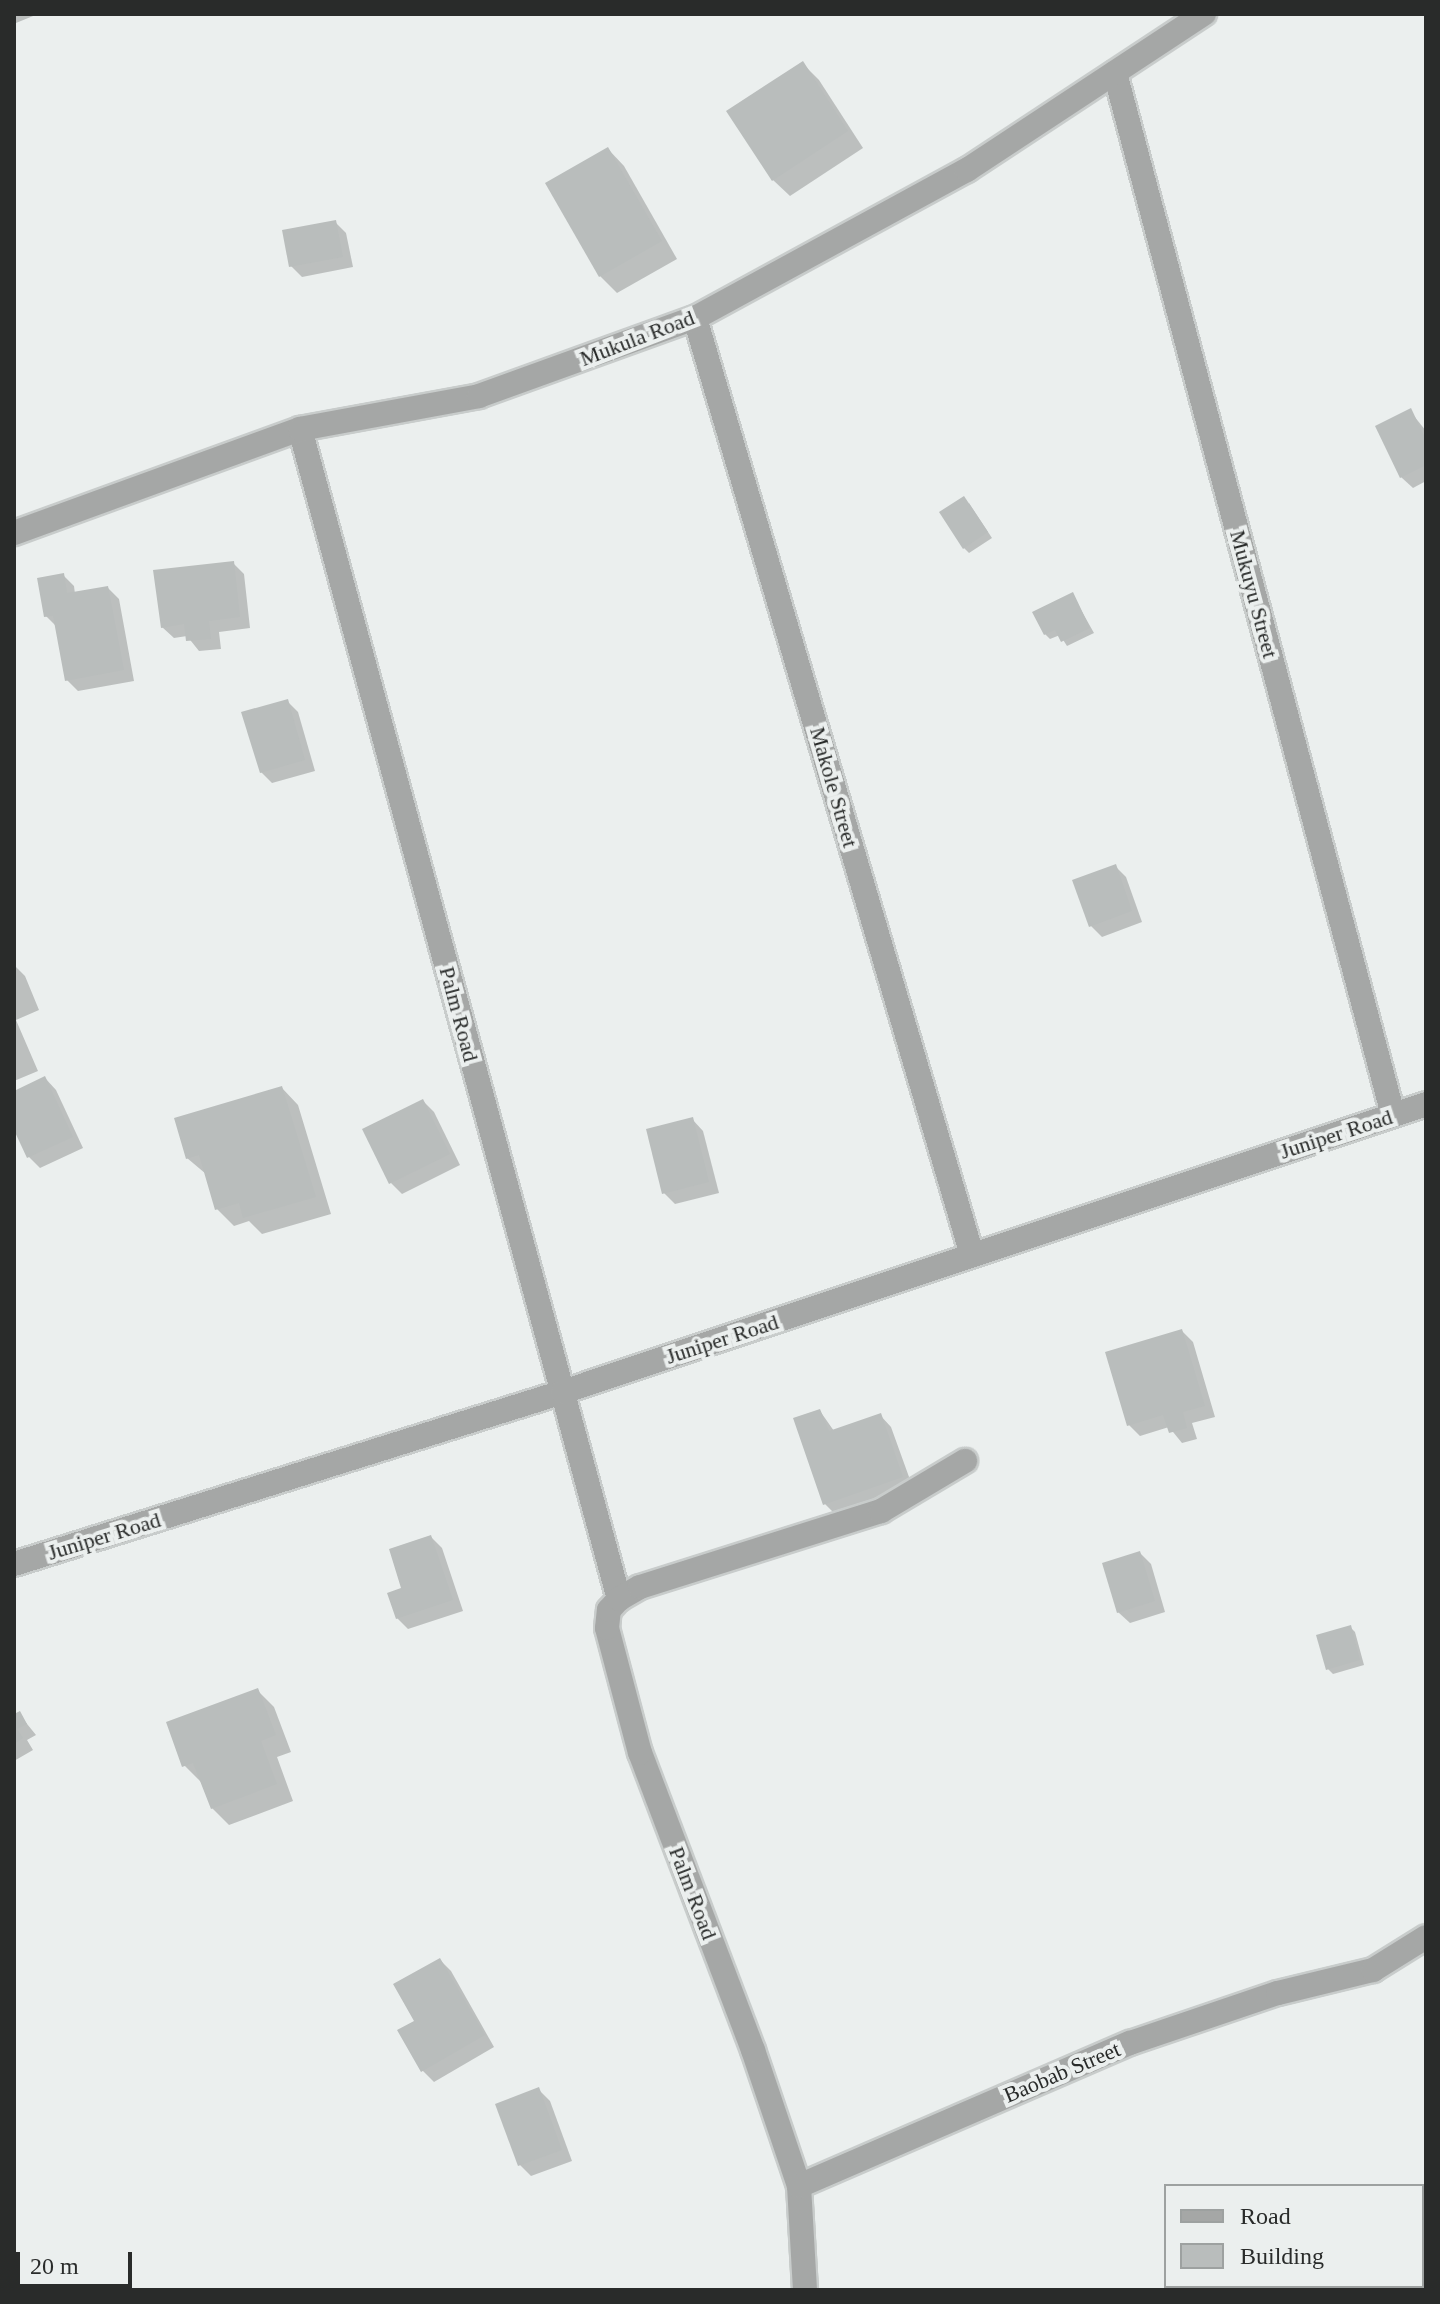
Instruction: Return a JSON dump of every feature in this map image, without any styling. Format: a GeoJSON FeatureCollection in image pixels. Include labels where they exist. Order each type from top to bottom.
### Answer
{"type":"FeatureCollection","features":[{"type":"Feature","properties":{"kind":"street","name":"Mukula Road"},"geometry":{"type":"LineString","coordinates":[[14,533],[300,429],[479,396],[695,318],[967,170],[1204,14]]}},
{"type":"Feature","properties":{"kind":"street","name":"Mukuyu Street"},"geometry":{"type":"LineString","coordinates":[[1115,73],[1393,1115]]}},
{"type":"Feature","properties":{"kind":"street","name":"Makole Street"},"geometry":{"type":"LineString","coordinates":[[695,318],[972,1255]]}},
{"type":"Feature","properties":{"kind":"street","name":"Palm Road"},"geometry":{"type":"LineString","coordinates":[[300,429],[619,1599],[609,1610],[607,1628],[640,1753],[753,2050],[799,2186]]}},
{"type":"Feature","properties":{"kind":"street","name":"Juniper Road"},"geometry":{"type":"LineString","coordinates":[[14,1564],[563,1392],[1426,1104]]}},
{"type":"Feature","properties":{"kind":"street"},"geometry":{"type":"LineString","coordinates":[[619,1599],[640,1587],[881,1511],[965,1461]]}},
{"type":"Feature","properties":{"kind":"street","name":"Baobab Street"},"geometry":{"type":"LineString","coordinates":[[799,2186],[1130,2043],[1278,1993],[1373,1970],[1426,1937]]}},
{"type":"Feature","properties":{"kind":"street"},"geometry":{"type":"LineString","coordinates":[[799,2186],[805,2290]]}},
{"type":"Feature","properties":{"kind":"building"},"geometry":{"type":"Polygon","coordinates":[[[803,61],[848,131],[772,181],[726,111],[803,61]]]}},
{"type":"Feature","properties":{"kind":"building"},"geometry":{"type":"Polygon","coordinates":[[[608,147],[662,241],[599,277],[545,183],[608,147]]]}},
{"type":"Feature","properties":{"kind":"building"},"geometry":{"type":"Polygon","coordinates":[[[336,220],[343,257],[289,267],[282,230],[336,220]]]}},
{"type":"Feature","properties":{"kind":"building"},"geometry":{"type":"Polygon","coordinates":[[[1411,408],[1426,440],[1426,465],[1400,478],[1375,426],[1411,408]]]}},
{"type":"Feature","properties":{"kind":"building"},"geometry":{"type":"Polygon","coordinates":[[[964,496],[988,532],[963,549],[939,512],[964,496]]]}},
{"type":"Feature","properties":{"kind":"building"},"geometry":{"type":"Polygon","coordinates":[[[234,561],[240,617],[209,621],[211,639],[186,641],[184,624],[161,628],[153,570],[234,561]]]}},
{"type":"Feature","properties":{"kind":"building"},"geometry":{"type":"Polygon","coordinates":[[[64,573],[67,593],[108,586],[124,670],[65,681],[53,616],[44,617],[37,578],[64,573]]]}},
{"type":"Feature","properties":{"kind":"building"},"geometry":{"type":"Polygon","coordinates":[[[1073,592],[1090,628],[1061,642],[1055,630],[1044,635],[1032,612],[1073,592]]]}},
{"type":"Feature","properties":{"kind":"building"},"geometry":{"type":"Polygon","coordinates":[[[288,699],[305,760],[260,773],[241,712],[288,699]]]}},
{"type":"Feature","properties":{"kind":"building"},"geometry":{"type":"Polygon","coordinates":[[[1116,864],[1132,911],[1089,927],[1072,880],[1116,864]]]}},
{"type":"Feature","properties":{"kind":"building"},"geometry":{"type":"Polygon","coordinates":[[[45,1076],[73,1137],[27,1158],[14,1130],[14,1091],[45,1076]]]}},
{"type":"Feature","properties":{"kind":"building"},"geometry":{"type":"Polygon","coordinates":[[[282,1086],[316,1197],[243,1218],[239,1203],[215,1210],[199,1155],[186,1159],[174,1118],[282,1086]]]}},
{"type":"Feature","properties":{"kind":"building"},"geometry":{"type":"Polygon","coordinates":[[[423,1099],[450,1154],[389,1184],[362,1129],[423,1099]]]}},
{"type":"Feature","properties":{"kind":"building"},"geometry":{"type":"Polygon","coordinates":[[[693,1117],[709,1182],[662,1194],[646,1129],[693,1117]]]}},
{"type":"Feature","properties":{"kind":"building"},"geometry":{"type":"Polygon","coordinates":[[[1182,1329],[1205,1406],[1183,1412],[1187,1428],[1169,1433],[1163,1415],[1127,1426],[1105,1352],[1182,1329]]]}},
{"type":"Feature","properties":{"kind":"building"},"geometry":{"type":"Polygon","coordinates":[[[820,1409],[829,1431],[881,1413],[903,1477],[823,1505],[793,1418],[820,1409]]]}},
{"type":"Feature","properties":{"kind":"building"},"geometry":{"type":"Polygon","coordinates":[[[431,1535],[453,1600],[396,1619],[387,1593],[401,1588],[389,1549],[431,1535]]]}},
{"type":"Feature","properties":{"kind":"building"},"geometry":{"type":"Polygon","coordinates":[[[1140,1551],[1155,1601],[1117,1613],[1102,1563],[1140,1551]]]}},
{"type":"Feature","properties":{"kind":"building"},"geometry":{"type":"Polygon","coordinates":[[[1351,1625],[1360,1660],[1326,1670],[1316,1635],[1351,1625]]]}},
{"type":"Feature","properties":{"kind":"building"},"geometry":{"type":"Polygon","coordinates":[[[258,1688],[276,1735],[261,1741],[277,1784],[211,1809],[193,1763],[182,1767],[166,1722],[258,1688]]]}},
{"type":"Feature","properties":{"kind":"building"},"geometry":{"type":"Polygon","coordinates":[[[20,1711],[27,1724],[17,1729],[23,1738],[14,1744],[14,1714],[20,1711]]]}},
{"type":"Feature","properties":{"kind":"building"},"geometry":{"type":"Polygon","coordinates":[[[440,1958],[485,2035],[421,2072],[397,2030],[414,2021],[393,1984],[440,1958]]]}},
{"type":"Feature","properties":{"kind":"building"},"geometry":{"type":"Polygon","coordinates":[[[539,2087],[562,2150],[518,2166],[495,2104],[539,2087]]]}}]}
